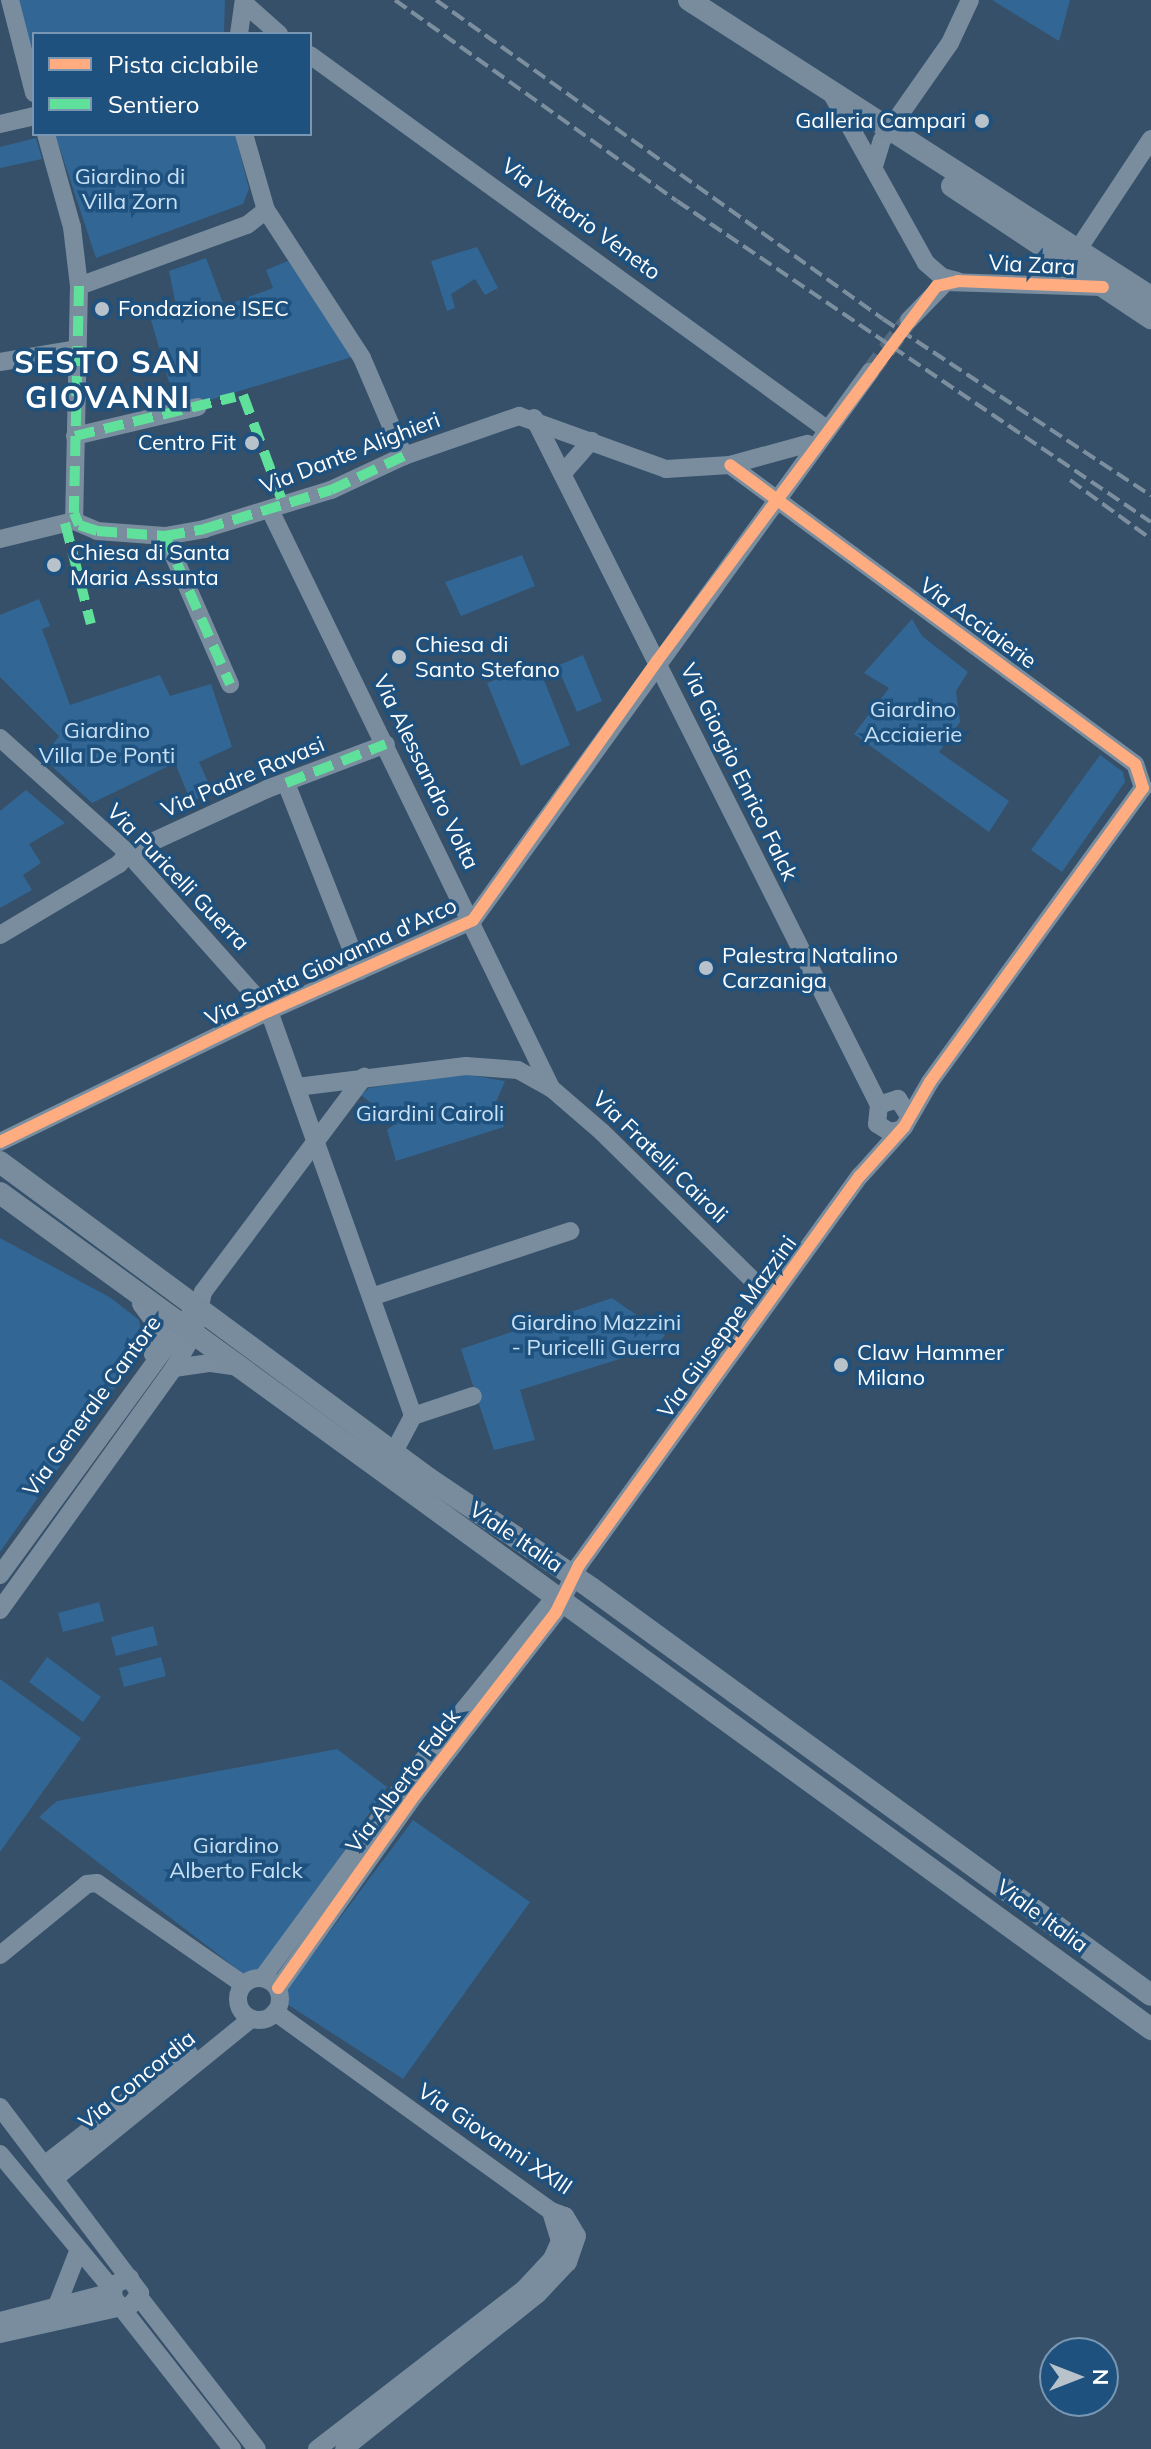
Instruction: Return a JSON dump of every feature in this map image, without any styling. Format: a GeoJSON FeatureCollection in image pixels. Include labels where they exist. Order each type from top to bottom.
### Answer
{"type":"FeatureCollection","features":[{"type":"Feature","properties":{"kind":"main road"},"geometry":{"type":"LineString","coordinates":[[689,0],[886,134],[1074,256],[1151,297]]}},
{"type":"Feature","properties":{"kind":"main road"},"geometry":{"type":"LineString","coordinates":[[1074,256],[1103,287],[1151,318]]}},
{"type":"Feature","properties":{"kind":"main road","name":"Viale Italia"},"geometry":{"type":"LineString","coordinates":[[0,1162],[198,1306],[559,1599],[1151,2029]]}},
{"type":"Feature","properties":{"kind":"main road","name":"Viale Italia"},"geometry":{"type":"LineString","coordinates":[[0,1193],[242,1368],[572,1575],[1151,1995]]}},
{"type":"Feature","properties":{"kind":"street"},"geometry":{"type":"LineString","coordinates":[[10,0],[8,26],[32,88]]}},
{"type":"Feature","properties":{"kind":"street"},"geometry":{"type":"LineString","coordinates":[[874,166],[886,134],[950,43],[970,0]]}},
{"type":"Feature","properties":{"kind":"street"},"geometry":{"type":"LineString","coordinates":[[239,32],[244,1]]}},
{"type":"Feature","properties":{"kind":"street"},"geometry":{"type":"LineString","coordinates":[[244,1],[277,32]]}},
{"type":"Feature","properties":{"kind":"street","name":"Via Vittorio Veneto"},"geometry":{"type":"LineString","coordinates":[[312,56],[828,426]]}},
{"type":"Feature","properties":{"kind":"street"},"geometry":{"type":"LineString","coordinates":[[833,96],[926,263],[942,277],[958,281]]}},
{"type":"Feature","properties":{"kind":"street"},"geometry":{"type":"LineString","coordinates":[[0,124],[32,116]]}},
{"type":"Feature","properties":{"kind":"street"},"geometry":{"type":"LineString","coordinates":[[0,539],[74,521],[79,286],[72,227],[47,136]]}},
{"type":"Feature","properties":{"kind":"street"},"geometry":{"type":"LineString","coordinates":[[245,136],[266,210],[362,358],[404,456]]}},
{"type":"Feature","properties":{"kind":"street","name":"Via Zara"},"geometry":{"type":"LineString","coordinates":[[1052,284],[1144,163],[1151,139]]}},
{"type":"Feature","properties":{"kind":"street"},"geometry":{"type":"LineString","coordinates":[[79,286],[247,225],[266,210]]}},
{"type":"Feature","properties":{"kind":"street"},"geometry":{"type":"LineString","coordinates":[[926,263],[928,280],[913,314],[937,286],[958,281]]}},
{"type":"Feature","properties":{"kind":"street","name":"Via Zara"},"geometry":{"type":"LineString","coordinates":[[958,281],[1103,287]]}},
{"type":"Feature","properties":{"kind":"street"},"geometry":{"type":"LineString","coordinates":[[0,362],[78,349]]}},
{"type":"Feature","properties":{"kind":"street"},"geometry":{"type":"LineString","coordinates":[[776,500],[807,463],[807,453],[870,372]]}},
{"type":"Feature","properties":{"kind":"street"},"geometry":{"type":"LineString","coordinates":[[75,436],[198,407]]}},
{"type":"Feature","properties":{"kind":"street","name":"Via Dante Alighieri"},"geometry":{"type":"LineString","coordinates":[[74,521],[97,531],[165,536],[270,510],[331,490],[404,456],[519,416],[534,418]]}},
{"type":"Feature","properties":{"kind":"street"},"geometry":{"type":"LineString","coordinates":[[534,418],[666,469],[730,465],[807,444]]}},
{"type":"Feature","properties":{"kind":"street","name":"Via Giorgio Enrico Falck"},"geometry":{"type":"LineString","coordinates":[[534,418],[657,661],[878,1114]]}},
{"type":"Feature","properties":{"kind":"street"},"geometry":{"type":"LineString","coordinates":[[776,500],[807,444],[828,426]]}},
{"type":"Feature","properties":{"kind":"street"},"geometry":{"type":"LineString","coordinates":[[563,473],[591,441]]}},
{"type":"Feature","properties":{"kind":"street","name":"Via Acciaierie"},"geometry":{"type":"LineString","coordinates":[[730,465],[1135,764],[1143,788]]}},
{"type":"Feature","properties":{"kind":"street","name":"Via Santa Giovanna d'Arco"},"geometry":{"type":"LineString","coordinates":[[0,1142],[269,1011],[473,920],[776,500]]}},
{"type":"Feature","properties":{"kind":"street","name":"Via Alessandro Volta"},"geometry":{"type":"LineString","coordinates":[[270,510],[473,920],[551,1088]]}},
{"type":"Feature","properties":{"kind":"street"},"geometry":{"type":"LineString","coordinates":[[165,536],[230,684]]}},
{"type":"Feature","properties":{"kind":"street","name":"Via Puricelli Guerra"},"geometry":{"type":"LineString","coordinates":[[0,738],[128,853],[269,1011],[413,1416]]}},
{"type":"Feature","properties":{"kind":"street","name":"Via Padre Ravasi"},"geometry":{"type":"LineString","coordinates":[[0,935],[119,864],[128,853],[286,783],[386,744]]}},
{"type":"Feature","properties":{"kind":"street"},"geometry":{"type":"LineString","coordinates":[[286,783],[360,971]]}},
{"type":"Feature","properties":{"kind":"street","name":"Via Giuseppe Mazzini"},"geometry":{"type":"LineString","coordinates":[[559,1599],[572,1575],[762,1309],[1143,788]]}},
{"type":"Feature","properties":{"kind":"street","name":"Via Fratelli Cairoli"},"geometry":{"type":"LineString","coordinates":[[494,1066],[531,1046]]}},
{"type":"Feature","properties":{"kind":"street","name":"Via Fratelli Cairoli"},"geometry":{"type":"LineString","coordinates":[[297,1087],[364,1077],[494,1066],[518,1070],[551,1088],[767,1294],[762,1309]]}},
{"type":"Feature","properties":{"kind":"street","name":"Via Generale Cantore"},"geometry":{"type":"LineString","coordinates":[[0,1610],[174,1368],[198,1306],[314,1137],[364,1077]]}},
{"type":"Feature","properties":{"kind":"street"},"geometry":{"type":"LineString","coordinates":[[893,1098],[904,1116],[890,1132],[878,1114],[893,1098]]}},
{"type":"Feature","properties":{"kind":"street","name":"Via Giuseppe Mazzini"},"geometry":{"type":"LineString","coordinates":[[860,1176],[876,1142],[878,1114]]}},
{"type":"Feature","properties":{"kind":"street"},"geometry":{"type":"LineString","coordinates":[[371,1297],[570,1231]]}},
{"type":"Feature","properties":{"kind":"street","name":"Viale Italia"},"geometry":{"type":"LineString","coordinates":[[91,1260],[101,1275],[155,1315],[160,1336],[142,1378]]}},
{"type":"Feature","properties":{"kind":"street","name":"Via Generale Cantore"},"geometry":{"type":"LineString","coordinates":[[0,1575],[7,1559],[142,1378],[188,1328]]}},
{"type":"Feature","properties":{"kind":"street","name":"Via Generale Cantore"},"geometry":{"type":"LineString","coordinates":[[174,1368],[211,1363],[242,1368]]}},
{"type":"Feature","properties":{"kind":"street"},"geometry":{"type":"LineString","coordinates":[[389,1462],[413,1416],[473,1396]]}},
{"type":"Feature","properties":{"kind":"street","name":"Via Alberto Falck"},"geometry":{"type":"LineString","coordinates":[[270,1982],[556,1612],[559,1599]]}},
{"type":"Feature","properties":{"kind":"street"},"geometry":{"type":"LineString","coordinates":[[0,1955],[87,1884],[97,1883],[243,1984],[270,1982],[275,2012],[246,2015],[238,2001],[243,1984]]}},
{"type":"Feature","properties":{"kind":"street","name":"Via Giovanni XXIII"},"geometry":{"type":"LineString","coordinates":[[275,2012],[573,2225],[576,2248],[568,2262],[538,2294],[344,2449]]}},
{"type":"Feature","properties":{"kind":"street","name":"Via Concordia"},"geometry":{"type":"LineString","coordinates":[[49,2172],[246,2015]]}},
{"type":"Feature","properties":{"kind":"street"},"geometry":{"type":"LineString","coordinates":[[0,2107],[139,2288],[139,2297],[257,2449]]}},
{"type":"Feature","properties":{"kind":"street"},"geometry":{"type":"LineString","coordinates":[[0,2154],[115,2295],[232,2449]]}},
{"type":"Feature","properties":{"kind":"street"},"geometry":{"type":"LineString","coordinates":[[317,2449],[525,2288],[552,2259],[560,2241],[551,2211]]}},
{"type":"Feature","properties":{"kind":"street"},"geometry":{"type":"LineString","coordinates":[[56,2308],[78,2252]]}},
{"type":"Feature","properties":{"kind":"street"},"geometry":{"type":"LineString","coordinates":[[115,2295],[118,2280],[130,2278]]}},
{"type":"Feature","properties":{"kind":"street"},"geometry":{"type":"LineString","coordinates":[[0,2334],[115,2295]]}},
{"type":"Feature","properties":{"kind":"street"},"geometry":{"type":"LineString","coordinates":[[0,2321],[115,2295],[139,2297]]}},
{"type":"Feature","properties":{"kind":"green space"},"geometry":{"type":"Polygon","coordinates":[[[18,0],[225,0],[224,32],[32,32],[32,52],[18,0]]]}},
{"type":"Feature","properties":{"kind":"green space"},"geometry":{"type":"Polygon","coordinates":[[[992,0],[1070,0],[1059,41],[992,0]]]}},
{"type":"Feature","properties":{"kind":"green space","name":"Giardino di Villa Zorn"},"geometry":{"type":"Polygon","coordinates":[[[56,136],[236,136],[249,189],[243,204],[96,258],[56,136]]]}},
{"type":"Feature","properties":{"kind":"green space"},"geometry":{"type":"Polygon","coordinates":[[[36,138],[42,159],[0,168],[0,147],[36,138]]]}},
{"type":"Feature","properties":{"kind":"green space"},"geometry":{"type":"Polygon","coordinates":[[[477,247],[498,288],[485,295],[475,279],[451,294],[455,308],[447,311],[431,261],[477,247]]]}},
{"type":"Feature","properties":{"kind":"green space"},"geometry":{"type":"Polygon","coordinates":[[[206,258],[224,306],[273,288],[266,270],[288,261],[355,356],[177,410],[151,320],[177,310],[169,271],[206,258]]]}},
{"type":"Feature","properties":{"kind":"green space"},"geometry":{"type":"Polygon","coordinates":[[[522,555],[535,586],[461,616],[445,582],[522,555]]]}},
{"type":"Feature","properties":{"kind":"green space","name":"Giardino Villa De Ponti"},"geometry":{"type":"Polygon","coordinates":[[[39,599],[50,626],[42,629],[70,705],[160,675],[170,696],[211,684],[232,747],[199,762],[212,791],[191,802],[175,763],[92,803],[43,758],[59,736],[0,677],[0,615],[39,599]]]}},
{"type":"Feature","properties":{"kind":"green space","name":"Giardino Acciaierie"},"geometry":{"type":"Polygon","coordinates":[[[912,619],[922,636],[968,672],[956,691],[960,722],[939,752],[1009,801],[989,832],[854,734],[889,688],[864,673],[912,619]]]}},
{"type":"Feature","properties":{"kind":"green space"},"geometry":{"type":"Polygon","coordinates":[[[583,655],[602,701],[577,712],[557,666],[583,655]]]}},
{"type":"Feature","properties":{"kind":"green space"},"geometry":{"type":"Polygon","coordinates":[[[537,663],[570,745],[521,766],[487,683],[537,663]]]}},
{"type":"Feature","properties":{"kind":"green space"},"geometry":{"type":"Polygon","coordinates":[[[1100,755],[1123,772],[1125,782],[1062,872],[1031,850],[1100,755]]]}},
{"type":"Feature","properties":{"kind":"green space"},"geometry":{"type":"Polygon","coordinates":[[[26,790],[65,823],[29,844],[41,863],[23,875],[32,890],[0,908],[0,811],[26,790]]]}},
{"type":"Feature","properties":{"kind":"green space","name":"Giardini Cairoli"},"geometry":{"type":"Polygon","coordinates":[[[464,1074],[505,1081],[496,1102],[504,1127],[396,1161],[387,1130],[396,1123],[361,1095],[369,1088],[464,1074]]]}},
{"type":"Feature","properties":{"kind":"green space"},"geometry":{"type":"Polygon","coordinates":[[[0,1238],[111,1298],[139,1320],[144,1346],[0,1552],[0,1238]]]}},
{"type":"Feature","properties":{"kind":"green space","name":"Giardino Mazzini - Puricelli Guerra"},"geometry":{"type":"Polygon","coordinates":[[[612,1298],[665,1335],[655,1348],[520,1390],[535,1440],[494,1450],[461,1349],[612,1298]]]}},
{"type":"Feature","properties":{"kind":"green space"},"geometry":{"type":"Polygon","coordinates":[[[99,1602],[104,1621],[63,1632],[58,1613],[99,1602]]]}},
{"type":"Feature","properties":{"kind":"green space"},"geometry":{"type":"Polygon","coordinates":[[[153,1626],[158,1645],[116,1656],[111,1637],[153,1626]]]}},
{"type":"Feature","properties":{"kind":"green space"},"geometry":{"type":"Polygon","coordinates":[[[47,1657],[101,1697],[83,1722],[29,1682],[47,1657]]]}},
{"type":"Feature","properties":{"kind":"green space"},"geometry":{"type":"Polygon","coordinates":[[[161,1657],[166,1676],[124,1687],[119,1668],[161,1657]]]}},
{"type":"Feature","properties":{"kind":"green space"},"geometry":{"type":"Polygon","coordinates":[[[0,1679],[81,1738],[0,1852],[0,1679]]]}},
{"type":"Feature","properties":{"kind":"green space","name":"Giardino Alberto Falck"},"geometry":{"type":"Polygon","coordinates":[[[337,1749],[387,1787],[264,1970],[245,1975],[39,1817],[57,1801],[337,1749]]]}},
{"type":"Feature","properties":{"kind":"green space","name":"Giardino Alberto Falck"},"geometry":{"type":"Polygon","coordinates":[[[413,1820],[530,1902],[403,2079],[287,2004],[287,1989],[413,1820]]]}},
{"type":"Feature","properties":{"kind":"tunnel"},"geometry":{"type":"LineString","coordinates":[[870,372],[909,320]]}},
{"type":"Feature","properties":{"kind":"railway"},"geometry":{"type":"LineString","coordinates":[[395,0],[677,201],[1151,522]]}},
{"type":"Feature","properties":{"kind":"railway"},"geometry":{"type":"LineString","coordinates":[[436,0],[883,319],[1151,496]]}},
{"type":"Feature","properties":{"kind":"railway"},"geometry":{"type":"LineString","coordinates":[[1070,480],[1151,539]]}},
{"type":"Feature","properties":{"kind":"marked path"},"geometry":{"type":"LineString","coordinates":[[79,286],[74,513],[79,525],[97,531],[165,536],[204,529],[331,490],[404,456]]}},
{"type":"Feature","properties":{"kind":"marked path"},"geometry":{"type":"LineString","coordinates":[[243,395],[284,506]]}},
{"type":"Feature","properties":{"kind":"marked path"},"geometry":{"type":"LineString","coordinates":[[75,436],[235,397]]}},
{"type":"Feature","properties":{"kind":"marked path"},"geometry":{"type":"LineString","coordinates":[[65,523],[91,624]]}},
{"type":"Feature","properties":{"kind":"marked path"},"geometry":{"type":"LineString","coordinates":[[165,536],[230,684]]}},
{"type":"Feature","properties":{"kind":"marked path"},"geometry":{"type":"LineString","coordinates":[[286,783],[386,744]]}},
{"type":"Feature","properties":{"kind":"cycle path"},"geometry":{"type":"LineString","coordinates":[[0,1142],[269,1011],[473,920],[657,661],[937,286],[958,281],[1103,287]]}},
{"type":"Feature","properties":{"kind":"cycle path"},"geometry":{"type":"LineString","coordinates":[[278,1988],[414,1796],[556,1612],[579,1565],[860,1176],[904,1127],[930,1082],[1143,788],[1135,764],[730,465]]}},
{"type":"Feature","properties":{"kind":"place","name":"Galleria Campari"},"geometry":{"type":"Point","coordinates":[982,121]}},
{"type":"Feature","properties":{"kind":"place","name":"Fondazione ISEC"},"geometry":{"type":"Point","coordinates":[102,309]}},
{"type":"Feature","properties":{"kind":"place","name":"Centro Fit"},"geometry":{"type":"Point","coordinates":[252,443]}},
{"type":"Feature","properties":{"kind":"place","name":"Chiesa di Santa Maria Assunta"},"geometry":{"type":"Point","coordinates":[54,565]}},
{"type":"Feature","properties":{"kind":"place","name":"Chiesa di Santo Stefano"},"geometry":{"type":"Point","coordinates":[399,657]}},
{"type":"Feature","properties":{"kind":"place","name":"Palestra Natalino Carzaniga"},"geometry":{"type":"Point","coordinates":[706,968]}},
{"type":"Feature","properties":{"kind":"place","name":"Claw Hammer Milano"},"geometry":{"type":"Point","coordinates":[841,1365]}},
{"type":"Feature","properties":{"kind":"district","name":"SESTO SAN GIOVANNI"},"geometry":{"type":"Point","coordinates":[108,379]}}]}
